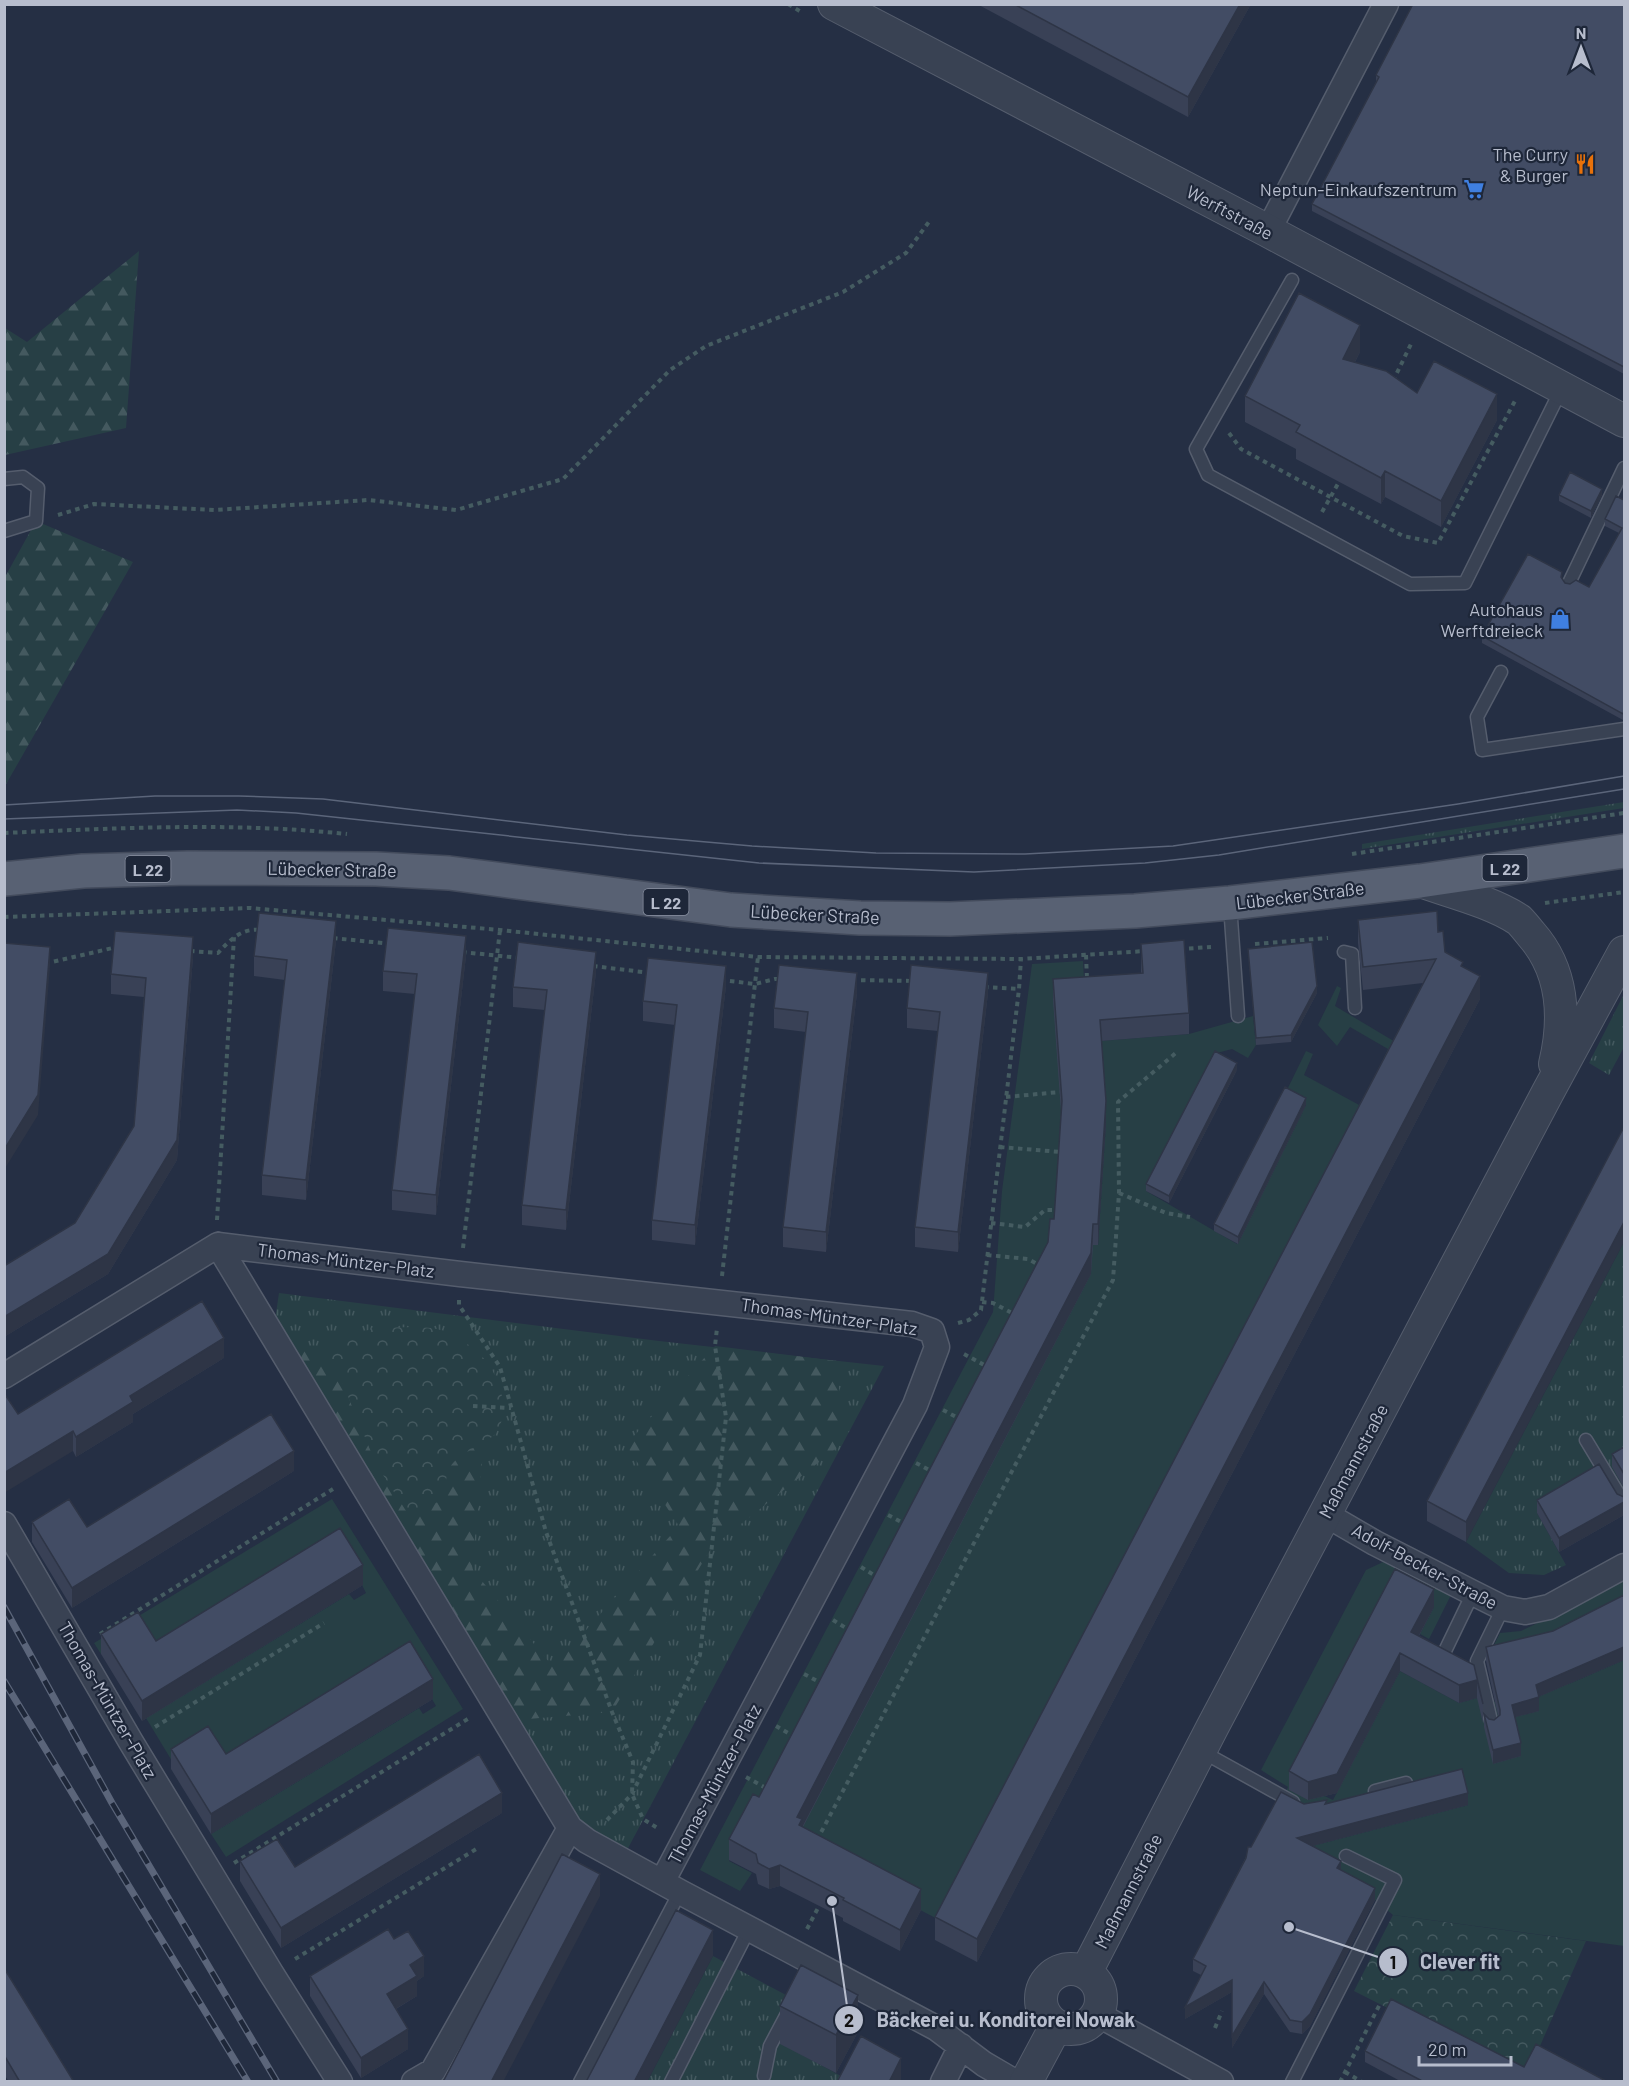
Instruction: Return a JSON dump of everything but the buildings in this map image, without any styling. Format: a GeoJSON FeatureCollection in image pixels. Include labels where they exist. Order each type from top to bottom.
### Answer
{"type":"FeatureCollection","features":[{"type":"Feature","properties":{"kind":"main road","name":"Lübecker Straße"},"geometry":{"type":"LineString","coordinates":[[4,879],[83,871],[291,867],[376,869],[449,873],[731,910],[950,919],[1135,911],[1230,903],[1420,881],[1624,851]]}},
{"type":"Feature","properties":{"kind":"street","name":"Werftstraße"},"geometry":{"type":"LineString","coordinates":[[834,4],[1268,231],[1624,421]]}},
{"type":"Feature","properties":{"kind":"street"},"geometry":{"type":"LineString","coordinates":[[1268,231],[1386,4]]}},
{"type":"Feature","properties":{"kind":"street"},"geometry":{"type":"LineString","coordinates":[[1420,881],[1498,909],[1520,921],[1542,946],[1555,973],[1562,1005],[1559,1047],[1548,1092]]}},
{"type":"Feature","properties":{"kind":"street","name":"Maßmannstraße"},"geometry":{"type":"LineString","coordinates":[[1086,1972],[1200,1750],[1624,952]]}},
{"type":"Feature","properties":{"kind":"street"},"geometry":{"type":"LineString","coordinates":[[4,1376],[218,1245]]}},
{"type":"Feature","properties":{"kind":"street","name":"Thomas-Müntzer-Platz"},"geometry":{"type":"LineString","coordinates":[[218,1245],[912,1324],[932,1331],[937,1347],[915,1404],[683,1843],[671,1887]]}},
{"type":"Feature","properties":{"kind":"street","name":"Thomas-Müntzer-Platz"},"geometry":{"type":"LineString","coordinates":[[218,1245],[494,1702],[578,1834],[749,1929],[810,1967],[936,2028],[984,2064],[1015,2082]]}},
{"type":"Feature","properties":{"kind":"street","name":"Adolf-Becker-Straße"},"geometry":{"type":"LineString","coordinates":[[1325,1514],[1375,1543],[1503,1608],[1525,1612],[1549,1607],[1624,1566]]}},
{"type":"Feature","properties":{"kind":"street","name":"Thomas-Müntzer-Platz"},"geometry":{"type":"LineString","coordinates":[[4,1524],[78,1647],[131,1742],[340,2082]]}},
{"type":"Feature","properties":{"kind":"street"},"geometry":{"type":"LineString","coordinates":[[414,2082],[433,2071],[578,1834]]}},
{"type":"Feature","properties":{"kind":"street"},"geometry":{"type":"LineString","coordinates":[[1065,1968],[1076,1968],[1086,1972],[1096,1981],[1102,1994],[1101,2008],[1097,2014],[1083,2027],[1069,2030],[1056,2026],[1042,2010],[1040,2000],[1047,1979],[1065,1968]]}},
{"type":"Feature","properties":{"kind":"street"},"geometry":{"type":"LineString","coordinates":[[1097,2014],[1221,2082]]}},
{"type":"Feature","properties":{"kind":"street"},"geometry":{"type":"LineString","coordinates":[[1026,2082],[1056,2026]]}},
{"type":"Feature","properties":{"kind":"street"},"geometry":{"type":"LineString","coordinates":[[943,2082],[961,2046]]}},
{"type":"Feature","properties":{"kind":"lane"},"geometry":{"type":"LineString","coordinates":[[1292,280],[1196,449],[1208,476],[1410,584],[1465,583],[1562,388]]}},
{"type":"Feature","properties":{"kind":"lane"},"geometry":{"type":"LineString","coordinates":[[1569,583],[1624,468]]}},
{"type":"Feature","properties":{"kind":"lane"},"geometry":{"type":"LineString","coordinates":[[4,479],[22,477],[38,488],[36,521],[4,531]]}},
{"type":"Feature","properties":{"kind":"lane"},"geometry":{"type":"LineString","coordinates":[[1501,672],[1478,717],[1482,750],[1624,729]]}},
{"type":"Feature","properties":{"kind":"lane"},"geometry":{"type":"LineString","coordinates":[[1230,903],[1239,1016]]}},
{"type":"Feature","properties":{"kind":"lane"},"geometry":{"type":"LineString","coordinates":[[1344,952],[1352,954],[1355,1008]]}},
{"type":"Feature","properties":{"kind":"lane"},"geometry":{"type":"LineString","coordinates":[[1586,1440],[1624,1503]]}},
{"type":"Feature","properties":{"kind":"lane"},"geometry":{"type":"LineString","coordinates":[[1445,1651],[1473,1593]]}},
{"type":"Feature","properties":{"kind":"lane"},"geometry":{"type":"LineString","coordinates":[[1491,1725],[1477,1661],[1503,1608]]}},
{"type":"Feature","properties":{"kind":"lane"},"geometry":{"type":"LineString","coordinates":[[1200,1750],[1307,1809]]}},
{"type":"Feature","properties":{"kind":"lane"},"geometry":{"type":"LineString","coordinates":[[1362,1795],[1406,1783]]}},
{"type":"Feature","properties":{"kind":"lane"},"geometry":{"type":"LineString","coordinates":[[1292,2082],[1395,1880],[1346,1856]]}},
{"type":"Feature","properties":{"kind":"lane"},"geometry":{"type":"LineString","coordinates":[[580,2082],[671,1887]]}},
{"type":"Feature","properties":{"kind":"lane"},"geometry":{"type":"LineString","coordinates":[[671,2082],[749,1929]]}},
{"type":"Feature","properties":{"kind":"lane"},"geometry":{"type":"LineString","coordinates":[[764,2076],[770,2046],[793,2000]]}},
{"type":"Feature","properties":{"kind":"path"},"geometry":{"type":"LineString","coordinates":[[36,521],[94,504],[214,510],[368,500],[456,510],[563,479],[670,370],[706,346],[843,292],[906,253],[931,219]]}},
{"type":"Feature","properties":{"kind":"path"},"geometry":{"type":"LineString","coordinates":[[1391,386],[1411,344]]}},
{"type":"Feature","properties":{"kind":"path"},"geometry":{"type":"LineString","coordinates":[[1228,432],[1241,450],[1403,536],[1438,543],[1516,399]]}},
{"type":"Feature","properties":{"kind":"path"},"geometry":{"type":"LineString","coordinates":[[1311,530],[1339,482]]}},
{"type":"Feature","properties":{"kind":"path"},"geometry":{"type":"LineString","coordinates":[[1351,854],[1624,813]]}},
{"type":"Feature","properties":{"kind":"path"},"geometry":{"type":"LineString","coordinates":[[4,833],[160,826],[238,826],[358,836]]}},
{"type":"Feature","properties":{"kind":"path"},"geometry":{"type":"LineString","coordinates":[[184,951],[218,953],[234,935],[253,929],[265,931]]}},
{"type":"Feature","properties":{"kind":"path"},"geometry":{"type":"LineString","coordinates":[[500,930],[460,1274],[459,1305],[500,1367],[546,1532],[612,1712],[633,1762],[632,1794],[643,1819],[683,1843]]}},
{"type":"Feature","properties":{"kind":"path"},"geometry":{"type":"LineString","coordinates":[[218,1245],[216,1206],[234,935]]}},
{"type":"Feature","properties":{"kind":"path"},"geometry":{"type":"LineString","coordinates":[[322,937],[404,945]]}},
{"type":"Feature","properties":{"kind":"path"},"geometry":{"type":"LineString","coordinates":[[40,962],[52,962],[115,947],[127,947]]}},
{"type":"Feature","properties":{"kind":"path"},"geometry":{"type":"LineString","coordinates":[[462,952],[532,959]]}},
{"type":"Feature","properties":{"kind":"path"},"geometry":{"type":"LineString","coordinates":[[1086,955],[1088,989]]}},
{"type":"Feature","properties":{"kind":"path"},"geometry":{"type":"LineString","coordinates":[[578,1834],[632,1794],[700,1655],[726,1417],[715,1346],[758,957]]}},
{"type":"Feature","properties":{"kind":"path"},"geometry":{"type":"LineString","coordinates":[[932,1331],[969,1320],[981,1310],[1021,959]]}},
{"type":"Feature","properties":{"kind":"path"},"geometry":{"type":"LineString","coordinates":[[590,966],[661,974]]}},
{"type":"Feature","properties":{"kind":"path"},"geometry":{"type":"LineString","coordinates":[[720,980],[755,984],[786,979]]}},
{"type":"Feature","properties":{"kind":"path"},"geometry":{"type":"LineString","coordinates":[[845,980],[915,981]]}},
{"type":"Feature","properties":{"kind":"path"},"geometry":{"type":"LineString","coordinates":[[973,986],[1019,989]]}},
{"type":"Feature","properties":{"kind":"path"},"geometry":{"type":"LineString","coordinates":[[816,1844],[1113,1280],[1119,1193],[1118,1102],[1176,1052]]}},
{"type":"Feature","properties":{"kind":"path"},"geometry":{"type":"LineString","coordinates":[[1006,1097],[1060,1092]]}},
{"type":"Feature","properties":{"kind":"path"},"geometry":{"type":"LineString","coordinates":[[1000,1147],[1060,1152]]}},
{"type":"Feature","properties":{"kind":"path"},"geometry":{"type":"LineString","coordinates":[[1119,1193],[1166,1213],[1190,1216]]}},
{"type":"Feature","properties":{"kind":"path"},"geometry":{"type":"LineString","coordinates":[[991,1223],[1025,1227],[1045,1210],[1056,1210]]}},
{"type":"Feature","properties":{"kind":"path"},"geometry":{"type":"LineString","coordinates":[[987,1255],[1028,1259],[1045,1268]]}},
{"type":"Feature","properties":{"kind":"path"},"geometry":{"type":"LineString","coordinates":[[982,1302],[993,1303],[1020,1317]]}},
{"type":"Feature","properties":{"kind":"path"},"geometry":{"type":"LineString","coordinates":[[473,1406],[511,1408]]}},
{"type":"Feature","properties":{"kind":"path"},"geometry":{"type":"LineString","coordinates":[[78,1647],[356,1474]]}},
{"type":"Feature","properties":{"kind":"path"},"geometry":{"type":"LineString","coordinates":[[131,1742],[324,1623]]}},
{"type":"Feature","properties":{"kind":"path"},"geometry":{"type":"LineString","coordinates":[[213,1876],[494,1702]]}},
{"type":"Feature","properties":{"kind":"path"},"geometry":{"type":"LineString","coordinates":[[271,1973],[478,1848]]}},
{"type":"Feature","properties":{"kind":"path"},"geometry":{"type":"LineString","coordinates":[[1340,2082],[1380,2004]]}},
{"type":"Feature","properties":{"kind":"path"},"geometry":{"type":"LineString","coordinates":[[1215,2028],[1222,2011]]}},
{"type":"Feature","properties":{"kind":"path"},"geometry":{"type":"LineString","coordinates":[[1345,2072],[1362,2082]]}},
{"type":"Feature","properties":{"kind":"green space"},"geometry":{"type":"Polygon","coordinates":[[[139,251],[126,428],[5,455],[5,328],[27,342],[139,251]]]}},
{"type":"Feature","properties":{"kind":"green space"},"geometry":{"type":"Polygon","coordinates":[[[36,521],[133,562],[5,786],[5,577],[36,521]]]}},
{"type":"Feature","properties":{"kind":"green space"},"geometry":{"type":"Polygon","coordinates":[[[1624,802],[1624,808],[1362,849],[1362,844],[1624,802]]]}},
{"type":"Feature","properties":{"kind":"green space"},"geometry":{"type":"Polygon","coordinates":[[[1083,961],[1085,998],[1062,1122],[1054,1240],[729,1861],[752,1873],[740,1891],[700,1870],[993,1312],[1002,1191],[1032,964],[1083,961]]]}},
{"type":"Feature","properties":{"kind":"green space"},"geometry":{"type":"Polygon","coordinates":[[[1337,986],[1341,988],[1335,1006],[1402,1046],[945,1923],[804,1849],[797,1837],[1093,1245],[1098,1245],[1106,1122],[1100,1041],[1189,1034],[1253,1016],[1256,1045],[1248,1058],[1232,1049],[1217,1053],[1146,1191],[1237,1244],[1306,1105],[1285,1094],[1306,1051],[1313,1054],[1304,1075],[1361,1106],[1388,1049],[1350,1027],[1337,1046],[1318,1025],[1337,986]]]}},
{"type":"Feature","properties":{"kind":"green space"},"geometry":{"type":"Polygon","coordinates":[[[1624,994],[1624,1047],[1609,1075],[1589,1063],[1624,994]]]}},
{"type":"Feature","properties":{"kind":"green space"},"geometry":{"type":"Polygon","coordinates":[[[1624,1242],[1624,1516],[1602,1476],[1537,1513],[1566,1565],[1544,1575],[1509,1573],[1466,1542],[1624,1242]]]}},
{"type":"Feature","properties":{"kind":"green space"},"geometry":{"type":"Polygon","coordinates":[[[279,1293],[659,1341],[884,1366],[626,1852],[584,1830],[274,1327],[279,1293]]]}},
{"type":"Feature","properties":{"kind":"green space"},"geometry":{"type":"Polygon","coordinates":[[[274,1327],[340,1377],[376,1463],[484,1442],[472,1569],[553,1667],[679,1526],[626,1445],[715,1346],[837,1361],[843,1443],[712,1547],[612,1712],[516,1720],[274,1327]]]}},
{"type":"Feature","properties":{"kind":"green space"},"geometry":{"type":"Polygon","coordinates":[[[373,1328],[430,1328],[457,1337],[477,1351],[486,1361],[500,1387],[502,1397],[500,1426],[492,1437],[451,1465],[443,1500],[408,1514],[376,1464],[340,1377],[312,1354],[373,1328]]]}},
{"type":"Feature","properties":{"kind":"green space"},"geometry":{"type":"Polygon","coordinates":[[[332,1499],[463,1709],[226,1857],[211,1834],[419,1708],[423,1714],[436,1706],[432,1699],[226,1774],[175,1766],[146,1718],[349,1594],[354,1600],[366,1593],[362,1585],[156,1661],[138,1632],[101,1654],[94,1643],[332,1499]]]}},
{"type":"Feature","properties":{"kind":"green space"},"geometry":{"type":"Polygon","coordinates":[[[1383,1562],[1451,1595],[1429,1639],[1420,1634],[1434,1607],[1293,1781],[1333,1800],[1400,1671],[1459,1703],[1477,1698],[1496,1702],[1571,1683],[1624,1660],[1624,1946],[1393,1915],[1375,1900],[1297,1850],[1468,1805],[1273,1819],[1288,1787],[1261,1770],[1366,1570],[1383,1562]]]}},
{"type":"Feature","properties":{"kind":"green space"},"geometry":{"type":"Polygon","coordinates":[[[1624,1581],[1624,1609],[1553,1644],[1486,1661],[1500,1633],[1521,1631],[1624,1581]]]}},
{"type":"Feature","properties":{"kind":"green space"},"geometry":{"type":"Polygon","coordinates":[[[1393,1915],[1586,1941],[1524,2077],[1354,1991],[1393,1915]]]}},
{"type":"Feature","properties":{"kind":"green space"},"geometry":{"type":"Polygon","coordinates":[[[713,1956],[801,2003],[780,2043],[852,2082],[647,2082],[713,1956]]]}},
{"type":"Feature","properties":{"kind":"tram line"},"geometry":{"type":"LineString","coordinates":[[4,805],[155,796],[323,799],[627,835],[752,846],[876,853],[1025,854],[1173,846],[1458,804],[1624,776]]}},
{"type":"Feature","properties":{"kind":"tram line"},"geometry":{"type":"LineString","coordinates":[[4,819],[237,810],[296,813],[759,863],[974,872],[1145,863],[1219,855],[1624,789]]}},
{"type":"Feature","properties":{"kind":"railway"},"geometry":{"type":"LineString","coordinates":[[4,1607],[112,1803],[277,2082]]}},
{"type":"Feature","properties":{"kind":"railway"},"geometry":{"type":"LineString","coordinates":[[4,1681],[248,2082]]}},
{"type":"Feature","properties":{"kind":"place","name":"The Curry & Burger"},"geometry":{"type":"Point","coordinates":[1585,164]}},
{"type":"Feature","properties":{"kind":"place","name":"Neptun-Einkaufszentrum"},"geometry":{"type":"Point","coordinates":[1474,189]}},
{"type":"Feature","properties":{"kind":"place","name":"Autohaus Werftdreieck"},"geometry":{"type":"Point","coordinates":[1560,619]}},
{"type":"Feature","properties":{"kind":"place","name":"Bäckerei u. Konditorei Nowak"},"geometry":{"type":"Point","coordinates":[832,1901]}},
{"type":"Feature","properties":{"kind":"place","name":"Clever fit"},"geometry":{"type":"Point","coordinates":[1289,1927]}}]}
